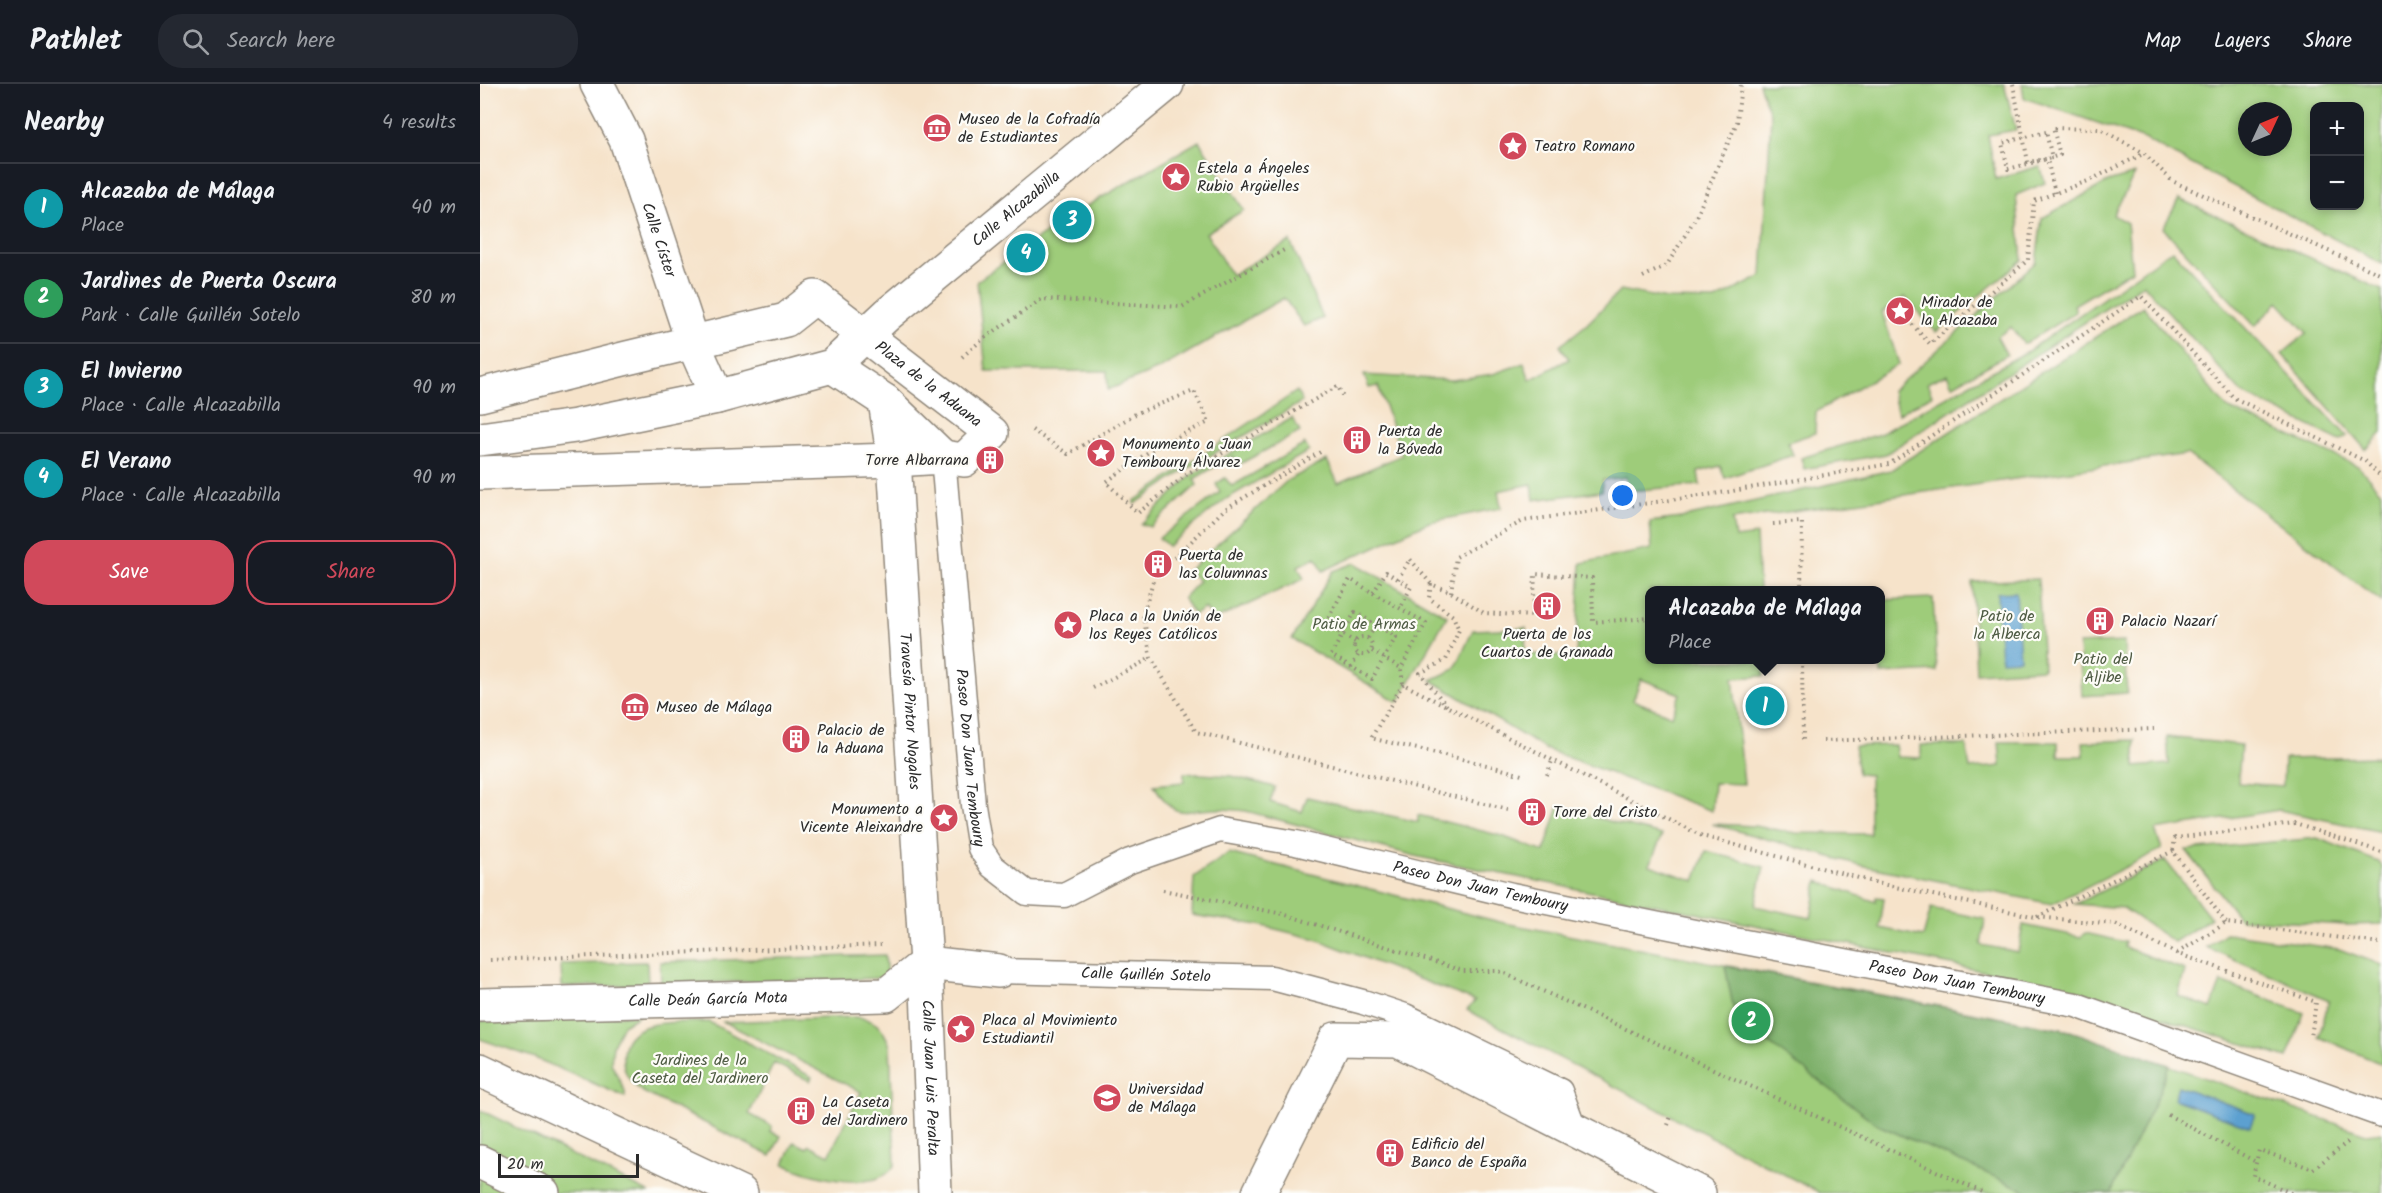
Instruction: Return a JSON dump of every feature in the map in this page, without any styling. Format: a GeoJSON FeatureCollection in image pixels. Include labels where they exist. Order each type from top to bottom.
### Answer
{"type":"FeatureCollection","features":[{"type":"Feature","properties":{"kind":"street","name":"Calle Císter"},"geometry":{"type":"LineString","coordinates":[[597,84],[626,140],[693,343],[717,397]]}},
{"type":"Feature","properties":{"kind":"street","name":"Calle Alcazabilla"},"geometry":{"type":"LineString","coordinates":[[832,366],[865,335],[1167,84]]}},
{"type":"Feature","properties":{"kind":"street","name":"Plaza de la Aduana"},"geometry":{"type":"LineString","coordinates":[[480,395],[786,321],[815,297],[992,433],[964,460],[943,457],[480,473]]}},
{"type":"Feature","properties":{"kind":"street"},"geometry":{"type":"LineString","coordinates":[[480,439],[576,426],[717,397],[832,366],[885,401],[943,457]]}},
{"type":"Feature","properties":{"kind":"street","name":"Travesía Pintor Nogales"},"geometry":{"type":"LineString","coordinates":[[885,401],[894,460],[926,963]]}},
{"type":"Feature","properties":{"kind":"street","name":"Calle Guillén Sotelo"},"geometry":{"type":"LineString","coordinates":[[926,963],[999,971]]}},
{"type":"Feature","properties":{"kind":"street","name":"Calle Deán García Mota"},"geometry":{"type":"LineString","coordinates":[[480,1005],[886,995],[926,963]]}},
{"type":"Feature","properties":{"kind":"street","name":"Calle Juan Luis Peralta"},"geometry":{"type":"LineString","coordinates":[[926,963],[935,1193]]}},
{"type":"Feature","properties":{"kind":"street"},"geometry":{"type":"LineString","coordinates":[[1259,1193],[1336,1038],[1398,1040],[1575,1131],[1643,1181],[1700,1193]]}},
{"type":"Feature","properties":{"kind":"street"},"geometry":{"type":"LineString","coordinates":[[480,1070],[741,1193]]}},
{"type":"Feature","properties":{"kind":"street"},"geometry":{"type":"LineString","coordinates":[[480,1162],[543,1193]]}},
{"type":"Feature","properties":{"kind":"lane","name":"Paseo Don Juan Temboury"},"geometry":{"type":"LineString","coordinates":[[943,457],[973,805],[980,848],[993,866],[1027,893],[1064,895],[1130,861],[1220,830],[1296,843],[1547,902],[1718,937],[2076,1005],[2376,1113]]}},
{"type":"Feature","properties":{"kind":"lane","name":"Calle Guillén Sotelo"},"geometry":{"type":"LineString","coordinates":[[999,971],[1272,978],[1363,1002],[1405,1016],[1560,1091],[1575,1131]]}},
{"type":"Feature","properties":{"kind":"lane"},"geometry":{"type":"LineString","coordinates":[[1336,1038],[1363,1002]]}},
{"type":"Feature","properties":{"kind":"path"},"geometry":{"type":"LineString","coordinates":[[1643,277],[1668,265],[1696,217],[1737,122],[1742,84]]}},
{"type":"Feature","properties":{"kind":"path"},"geometry":{"type":"LineString","coordinates":[[2013,84],[2028,162],[2052,158],[2046,132],[2002,143],[2008,169],[2047,159],[2060,155],[2053,128],[2100,129],[2144,153],[2172,181],[2382,275]]}},
{"type":"Feature","properties":{"kind":"path"},"geometry":{"type":"LineString","coordinates":[[1900,311],[1930,344],[2028,260],[2034,201],[2088,181],[2144,153]]}},
{"type":"Feature","properties":{"kind":"path"},"geometry":{"type":"LineString","coordinates":[[2047,159],[2055,194]]}},
{"type":"Feature","properties":{"kind":"path"},"geometry":{"type":"LineString","coordinates":[[957,361],[983,339],[1042,299],[1182,307],[1286,249]]}},
{"type":"Feature","properties":{"kind":"path"},"geometry":{"type":"LineString","coordinates":[[1451,592],[1456,557],[1523,521],[1727,492],[1889,464],[2141,296],[2234,398],[2365,461],[2382,478]]}},
{"type":"Feature","properties":{"kind":"path"},"geometry":{"type":"LineString","coordinates":[[1042,435],[1068,454],[1137,413],[1194,391],[1209,422],[1154,448],[1106,482],[1138,513],[1190,472],[1338,386],[1344,399]]}},
{"type":"Feature","properties":{"kind":"path"},"geometry":{"type":"LineString","coordinates":[[1174,558],[1225,509],[1322,451]]}},
{"type":"Feature","properties":{"kind":"path"},"geometry":{"type":"LineString","coordinates":[[1773,524],[1802,522],[1802,586]]}},
{"type":"Feature","properties":{"kind":"path"},"geometry":{"type":"LineString","coordinates":[[1398,579],[1410,559],[1431,584],[1451,592],[1484,613],[1533,616],[1535,574],[1592,578],[1593,622],[1645,618]]}},
{"type":"Feature","properties":{"kind":"path"},"geometry":{"type":"LineString","coordinates":[[1373,593],[1386,572],[1398,579],[1411,587],[1400,609]]}},
{"type":"Feature","properties":{"kind":"path"},"geometry":{"type":"LineString","coordinates":[[1355,642],[1325,624],[1350,579],[1426,623],[1401,668],[1403,684],[1371,738],[1437,755],[1493,766],[1525,776]]}},
{"type":"Feature","properties":{"kind":"path"},"geometry":{"type":"LineString","coordinates":[[1153,581],[1143,615],[1151,658],[1196,732],[1508,810]]}},
{"type":"Feature","properties":{"kind":"path"},"geometry":{"type":"LineString","coordinates":[[1431,584],[1429,598],[1453,616],[1459,630],[1446,660],[1420,673],[1449,709]]}},
{"type":"Feature","properties":{"kind":"path"},"geometry":{"type":"LineString","coordinates":[[1355,612],[1376,625],[1396,637],[1372,679],[1331,655],[1355,612]]}},
{"type":"Feature","properties":{"kind":"path"},"geometry":{"type":"LineString","coordinates":[[1368,638],[1376,625]]}},
{"type":"Feature","properties":{"kind":"path"},"geometry":{"type":"LineString","coordinates":[[1359,638],[1368,638],[1372,642],[1372,651],[1364,655],[1359,654],[1355,650],[1355,642],[1359,638]]}},
{"type":"Feature","properties":{"kind":"path"},"geometry":{"type":"LineString","coordinates":[[1372,651],[1401,668]]}},
{"type":"Feature","properties":{"kind":"path"},"geometry":{"type":"LineString","coordinates":[[1352,667],[1359,654]]}},
{"type":"Feature","properties":{"kind":"path"},"geometry":{"type":"LineString","coordinates":[[1093,688],[1151,658]]}},
{"type":"Feature","properties":{"kind":"path"},"geometry":{"type":"LineString","coordinates":[[1802,664],[1803,743]]}},
{"type":"Feature","properties":{"kind":"path"},"geometry":{"type":"LineString","coordinates":[[1403,684],[1702,836],[1881,884],[2036,917],[2115,924],[2176,953],[2316,1002],[2311,1037]]}},
{"type":"Feature","properties":{"kind":"path"},"geometry":{"type":"LineString","coordinates":[[1823,741],[2154,729]]}},
{"type":"Feature","properties":{"kind":"path"},"geometry":{"type":"LineString","coordinates":[[1547,775],[1552,761]]}},
{"type":"Feature","properties":{"kind":"path"},"geometry":{"type":"LineString","coordinates":[[2226,923],[2173,851],[2175,838],[2295,824],[2382,852]]}},
{"type":"Feature","properties":{"kind":"path"},"geometry":{"type":"LineString","coordinates":[[2036,917],[2173,851]]}},
{"type":"Feature","properties":{"kind":"path"},"geometry":{"type":"LineString","coordinates":[[1130,861],[1163,890],[1283,914],[1463,971],[1499,971],[1984,1193]]}},
{"type":"Feature","properties":{"kind":"path"},"geometry":{"type":"LineString","coordinates":[[2176,953],[2226,923],[2380,943]]}},
{"type":"Feature","properties":{"kind":"path"},"geometry":{"type":"LineString","coordinates":[[480,960],[885,945],[926,963]]}},
{"type":"Feature","properties":{"kind":"path"},"geometry":{"type":"LineString","coordinates":[[2291,1193],[2253,1176],[2259,1150],[2313,1169],[2347,1142],[2368,1148],[2376,1113]]}},
{"type":"Feature","properties":{"kind":"path"},"geometry":{"type":"LineString","coordinates":[[2168,1115],[2256,1161]]}},
{"type":"Feature","properties":{"kind":"path"},"geometry":{"type":"LineString","coordinates":[[1668,1125],[1671,1116]]}},
{"type":"Feature","properties":{"kind":"green space"},"geometry":{"type":"Polygon","coordinates":[[[1759,84],[2004,84],[2016,130],[1988,135],[1996,179],[2040,166],[2045,183],[2016,195],[2022,260],[1936,332],[1905,297],[1882,312],[1899,364],[1816,412],[1815,433],[1788,442],[1793,455],[1725,478],[1720,466],[1698,472],[1700,485],[1628,491],[1626,477],[1603,480],[1602,491],[1534,500],[1532,484],[1498,491],[1501,508],[1429,522],[1323,571],[1316,557],[1298,566],[1304,579],[1214,620],[1205,608],[1194,615],[1183,598],[1199,581],[1188,571],[1288,480],[1327,460],[1338,483],[1402,455],[1378,386],[1369,388],[1364,375],[1452,380],[1493,374],[1524,363],[1530,380],[1569,359],[1560,346],[1587,324],[1621,290],[1667,299],[1715,300],[1762,276],[1771,116],[1759,84]]]}},
{"type":"Feature","properties":{"kind":"green space"},"geometry":{"type":"Polygon","coordinates":[[[2022,84],[2382,84],[2382,264],[2142,138],[2024,98],[2022,84]]]}},
{"type":"Feature","properties":{"kind":"green space"},"geometry":{"type":"Polygon","coordinates":[[[1199,141],[1244,210],[1206,233],[1231,275],[1290,241],[1323,318],[1304,326],[1284,298],[1159,369],[1108,390],[1107,371],[986,371],[977,281],[1073,214],[1199,141]]]}},
{"type":"Feature","properties":{"kind":"green space"},"geometry":{"type":"Polygon","coordinates":[[[2135,174],[2113,215],[2127,223],[2132,270],[2074,305],[2076,312],[2024,344],[2011,327],[1997,337],[2007,355],[1952,386],[1947,374],[1927,383],[1932,395],[1898,414],[1892,391],[2036,262],[2042,218],[2108,182],[2135,174]]]}},
{"type":"Feature","properties":{"kind":"green space"},"geometry":{"type":"Polygon","coordinates":[[[2179,199],[2382,290],[2382,433],[2366,450],[2282,354],[2307,333],[2278,302],[2255,326],[2163,228],[2179,199]]]}},
{"type":"Feature","properties":{"kind":"green space"},"geometry":{"type":"Polygon","coordinates":[[[2172,250],[2347,436],[2340,441],[2241,392],[2143,284],[1886,454],[1804,469],[1801,458],[1880,434],[2028,351],[2172,250]]]}},
{"type":"Feature","properties":{"kind":"green space"},"geometry":{"type":"Polygon","coordinates":[[[2143,306],[2227,408],[2358,466],[2382,493],[2382,602],[2187,454],[1732,520],[1735,538],[1756,535],[1759,586],[1645,586],[1645,664],[1763,664],[1764,676],[1733,678],[1744,784],[1714,783],[1712,811],[1545,749],[1431,680],[1455,669],[1473,630],[1526,628],[1525,654],[1576,656],[1581,563],[1652,549],[1650,522],[1681,518],[1891,470],[2143,306]],[[1641,679],[1633,700],[1672,716],[1680,694],[1641,679]]]}},
{"type":"Feature","properties":{"kind":"green space"},"geometry":{"type":"Polygon","coordinates":[[[1297,391],[1302,402],[1189,468],[1135,504],[1134,501],[1297,391]]]}},
{"type":"Feature","properties":{"kind":"green space"},"geometry":{"type":"Polygon","coordinates":[[[1292,418],[1300,432],[1238,465],[1233,456],[1194,479],[1197,485],[1150,527],[1141,524],[1193,474],[1292,418]]]}},
{"type":"Feature","properties":{"kind":"green space"},"geometry":{"type":"Polygon","coordinates":[[[1305,444],[1309,451],[1226,499],[1168,546],[1159,538],[1220,492],[1216,484],[1225,478],[1232,486],[1305,444]]]}},
{"type":"Feature","properties":{"kind":"green space","name":"Patio de Armas"},"geometry":{"type":"Polygon","coordinates":[[[1355,563],[1447,616],[1398,702],[1292,639],[1333,571],[1355,563]]]}},
{"type":"Feature","properties":{"kind":"green space","name":"Patio de la Alberca"},"geometry":{"type":"Polygon","coordinates":[[[2038,579],[2043,669],[1976,673],[1972,582],[2038,579]]]}},
{"type":"Feature","properties":{"kind":"green space"},"geometry":{"type":"Polygon","coordinates":[[[1933,598],[1937,671],[1881,674],[1881,664],[1885,664],[1885,600],[1933,598]]]}},
{"type":"Feature","properties":{"kind":"green space","name":"Patio del Aljibe"},"geometry":{"type":"Polygon","coordinates":[[[2124,642],[2127,693],[2082,696],[2079,644],[2124,642]]]}},
{"type":"Feature","properties":{"kind":"green space"},"geometry":{"type":"Polygon","coordinates":[[[2167,737],[2241,745],[2238,783],[2283,786],[2284,759],[2382,757],[2382,832],[2279,810],[2155,830],[2162,849],[2052,904],[1860,865],[1712,824],[1754,826],[1796,833],[1870,834],[1870,775],[1858,774],[1854,746],[1895,745],[1897,757],[1921,758],[1921,745],[1966,745],[1970,769],[2001,766],[1999,742],[2058,742],[2058,756],[2084,756],[2083,742],[2135,740],[2135,767],[2169,764],[2167,737]]]}},
{"type":"Feature","properties":{"kind":"green space"},"geometry":{"type":"Polygon","coordinates":[[[1184,773],[1231,776],[1275,787],[1270,802],[1302,812],[1307,797],[1418,822],[1418,815],[1502,836],[1544,852],[1559,806],[1662,835],[1650,865],[1695,881],[1706,851],[1764,867],[1755,906],[1811,918],[1818,881],[1876,902],[1876,897],[1884,898],[1880,928],[1923,937],[1931,908],[1985,919],[1981,945],[2018,952],[2023,925],[2081,937],[2085,933],[2125,942],[2124,947],[2185,970],[2178,996],[2211,1008],[2221,982],[2304,1013],[2287,1058],[2075,990],[1419,857],[1246,811],[1217,809],[1181,811],[1168,805],[1154,785],[1184,782],[1184,773]]]}},
{"type":"Feature","properties":{"kind":"green space"},"geometry":{"type":"Polygon","coordinates":[[[2317,838],[2379,862],[2382,867],[2382,924],[2347,925],[2240,919],[2186,850],[2317,838]]]}},
{"type":"Feature","properties":{"kind":"green space"},"geometry":{"type":"Polygon","coordinates":[[[1229,853],[1504,923],[2070,1031],[2366,1134],[2382,1132],[2382,1193],[1820,1193],[1467,1010],[1475,1001],[1316,939],[1259,925],[1192,915],[1194,877],[1229,853]]]}},
{"type":"Feature","properties":{"kind":"green space"},"geometry":{"type":"Polygon","coordinates":[[[2165,860],[2211,918],[2174,942],[2123,908],[2075,904],[2165,860]]]}},
{"type":"Feature","properties":{"kind":"green space"},"geometry":{"type":"Polygon","coordinates":[[[2226,933],[2339,949],[2382,965],[2382,1064],[2319,1037],[2329,1000],[2206,947],[2226,933]]]}},
{"type":"Feature","properties":{"kind":"green space"},"geometry":{"type":"Polygon","coordinates":[[[885,955],[887,978],[661,984],[660,962],[885,955]]]}},
{"type":"Feature","properties":{"kind":"green space"},"geometry":{"type":"Polygon","coordinates":[[[647,962],[648,985],[562,987],[561,964],[647,962]]]}},
{"type":"Feature","properties":{"kind":"green space"},"geometry":{"type":"Polygon","coordinates":[[[1725,966],[2070,1031],[2169,1065],[2159,1093],[2111,1193],[2031,1193],[1878,1125],[1770,1044],[1734,1011],[1725,966]]]}},
{"type":"Feature","properties":{"kind":"green space"},"geometry":{"type":"Polygon","coordinates":[[[640,1015],[623,1025],[613,1045],[611,1063],[625,1091],[625,1097],[535,1058],[480,1039],[480,1021],[640,1015]]]}},
{"type":"Feature","properties":{"kind":"green space","name":"Jardines de la Caseta del Jardinero"},"geometry":{"type":"Polygon","coordinates":[[[855,1017],[877,1025],[890,1046],[895,1164],[888,1173],[876,1178],[847,1181],[813,1175],[784,1164],[794,1142],[807,1148],[809,1145],[829,1155],[861,1092],[724,1022],[855,1017]]]}},
{"type":"Feature","properties":{"kind":"green space","name":"Jardines de la Caseta del Jardinero"},"geometry":{"type":"Polygon","coordinates":[[[709,1022],[812,1077],[810,1081],[774,1063],[749,1114],[772,1126],[770,1131],[781,1136],[771,1156],[643,1092],[631,1082],[626,1073],[623,1064],[625,1044],[632,1034],[654,1024],[709,1022]]]}},
{"type":"Feature","properties":{"kind":"green space"},"geometry":{"type":"Polygon","coordinates":[[[480,1110],[650,1193],[480,1193],[480,1110]]]}},
{"type":"Feature","properties":{"kind":"water"},"geometry":{"type":"Polygon","coordinates":[[[2016,592],[2020,659],[2001,660],[1997,593],[2016,592]]]}},
{"type":"Feature","properties":{"kind":"water"},"geometry":{"type":"Polygon","coordinates":[[[2178,1086],[2255,1114],[2250,1127],[2174,1099],[2178,1086]]]}},
{"type":"Feature","properties":{"kind":"place","name":"Museo de la Cofradía de Estudiantes"},"geometry":{"type":"Point","coordinates":[937,128]}},
{"type":"Feature","properties":{"kind":"place","name":"Teatro Romano"},"geometry":{"type":"Point","coordinates":[1513,146]}},
{"type":"Feature","properties":{"kind":"place","name":"Estela a Ángeles Rubio Argüelles"},"geometry":{"type":"Point","coordinates":[1176,177]}},
{"type":"Feature","properties":{"kind":"place","name":"El Invierno"},"geometry":{"type":"Point","coordinates":[1072,220]}},
{"type":"Feature","properties":{"kind":"place","name":"El Verano"},"geometry":{"type":"Point","coordinates":[1026,253]}},
{"type":"Feature","properties":{"kind":"place","name":"Mirador de la Alcazaba"},"geometry":{"type":"Point","coordinates":[1900,311]}},
{"type":"Feature","properties":{"kind":"place","name":"Puerta de la Bóveda"},"geometry":{"type":"Point","coordinates":[1357,440]}},
{"type":"Feature","properties":{"kind":"place","name":"Monumento a Juan Temboury Álvarez"},"geometry":{"type":"Point","coordinates":[1101,453]}},
{"type":"Feature","properties":{"kind":"place","name":"Torre Albarrana"},"geometry":{"type":"Point","coordinates":[990,460]}},
{"type":"Feature","properties":{"kind":"place","name":"Puerta de las Columnas"},"geometry":{"type":"Point","coordinates":[1158,564]}},
{"type":"Feature","properties":{"kind":"place","name":"Puerta de los Cuartos de Granada"},"geometry":{"type":"Point","coordinates":[1547,606]}},
{"type":"Feature","properties":{"kind":"place","name":"Palacio Nazarí"},"geometry":{"type":"Point","coordinates":[2100,621]}},
{"type":"Feature","properties":{"kind":"place","name":"Placa a la Unión de los Reyes Católicos"},"geometry":{"type":"Point","coordinates":[1068,625]}},
{"type":"Feature","properties":{"kind":"place","name":"Alcazaba de Málaga"},"geometry":{"type":"Point","coordinates":[1765,706]}},
{"type":"Feature","properties":{"kind":"place","name":"Museo de Málaga"},"geometry":{"type":"Point","coordinates":[635,707]}},
{"type":"Feature","properties":{"kind":"place","name":"Palacio de la Aduana"},"geometry":{"type":"Point","coordinates":[796,739]}},
{"type":"Feature","properties":{"kind":"place","name":"Torre del Cristo"},"geometry":{"type":"Point","coordinates":[1532,812]}},
{"type":"Feature","properties":{"kind":"place","name":"Monumento a Vicente Aleixandre"},"geometry":{"type":"Point","coordinates":[944,818]}},
{"type":"Feature","properties":{"kind":"place","name":"Jardines de Puerta Oscura"},"geometry":{"type":"Point","coordinates":[1751,1021]}},
{"type":"Feature","properties":{"kind":"place","name":"Placa al Movimiento Estudiantil"},"geometry":{"type":"Point","coordinates":[961,1029]}},
{"type":"Feature","properties":{"kind":"place","name":"Universidad de Málaga"},"geometry":{"type":"Point","coordinates":[1107,1098]}},
{"type":"Feature","properties":{"kind":"place","name":"La Caseta del Jardinero"},"geometry":{"type":"Point","coordinates":[801,1111]}},
{"type":"Feature","properties":{"kind":"place","name":"Edificio del Banco de España"},"geometry":{"type":"Point","coordinates":[1390,1153]}}]}
